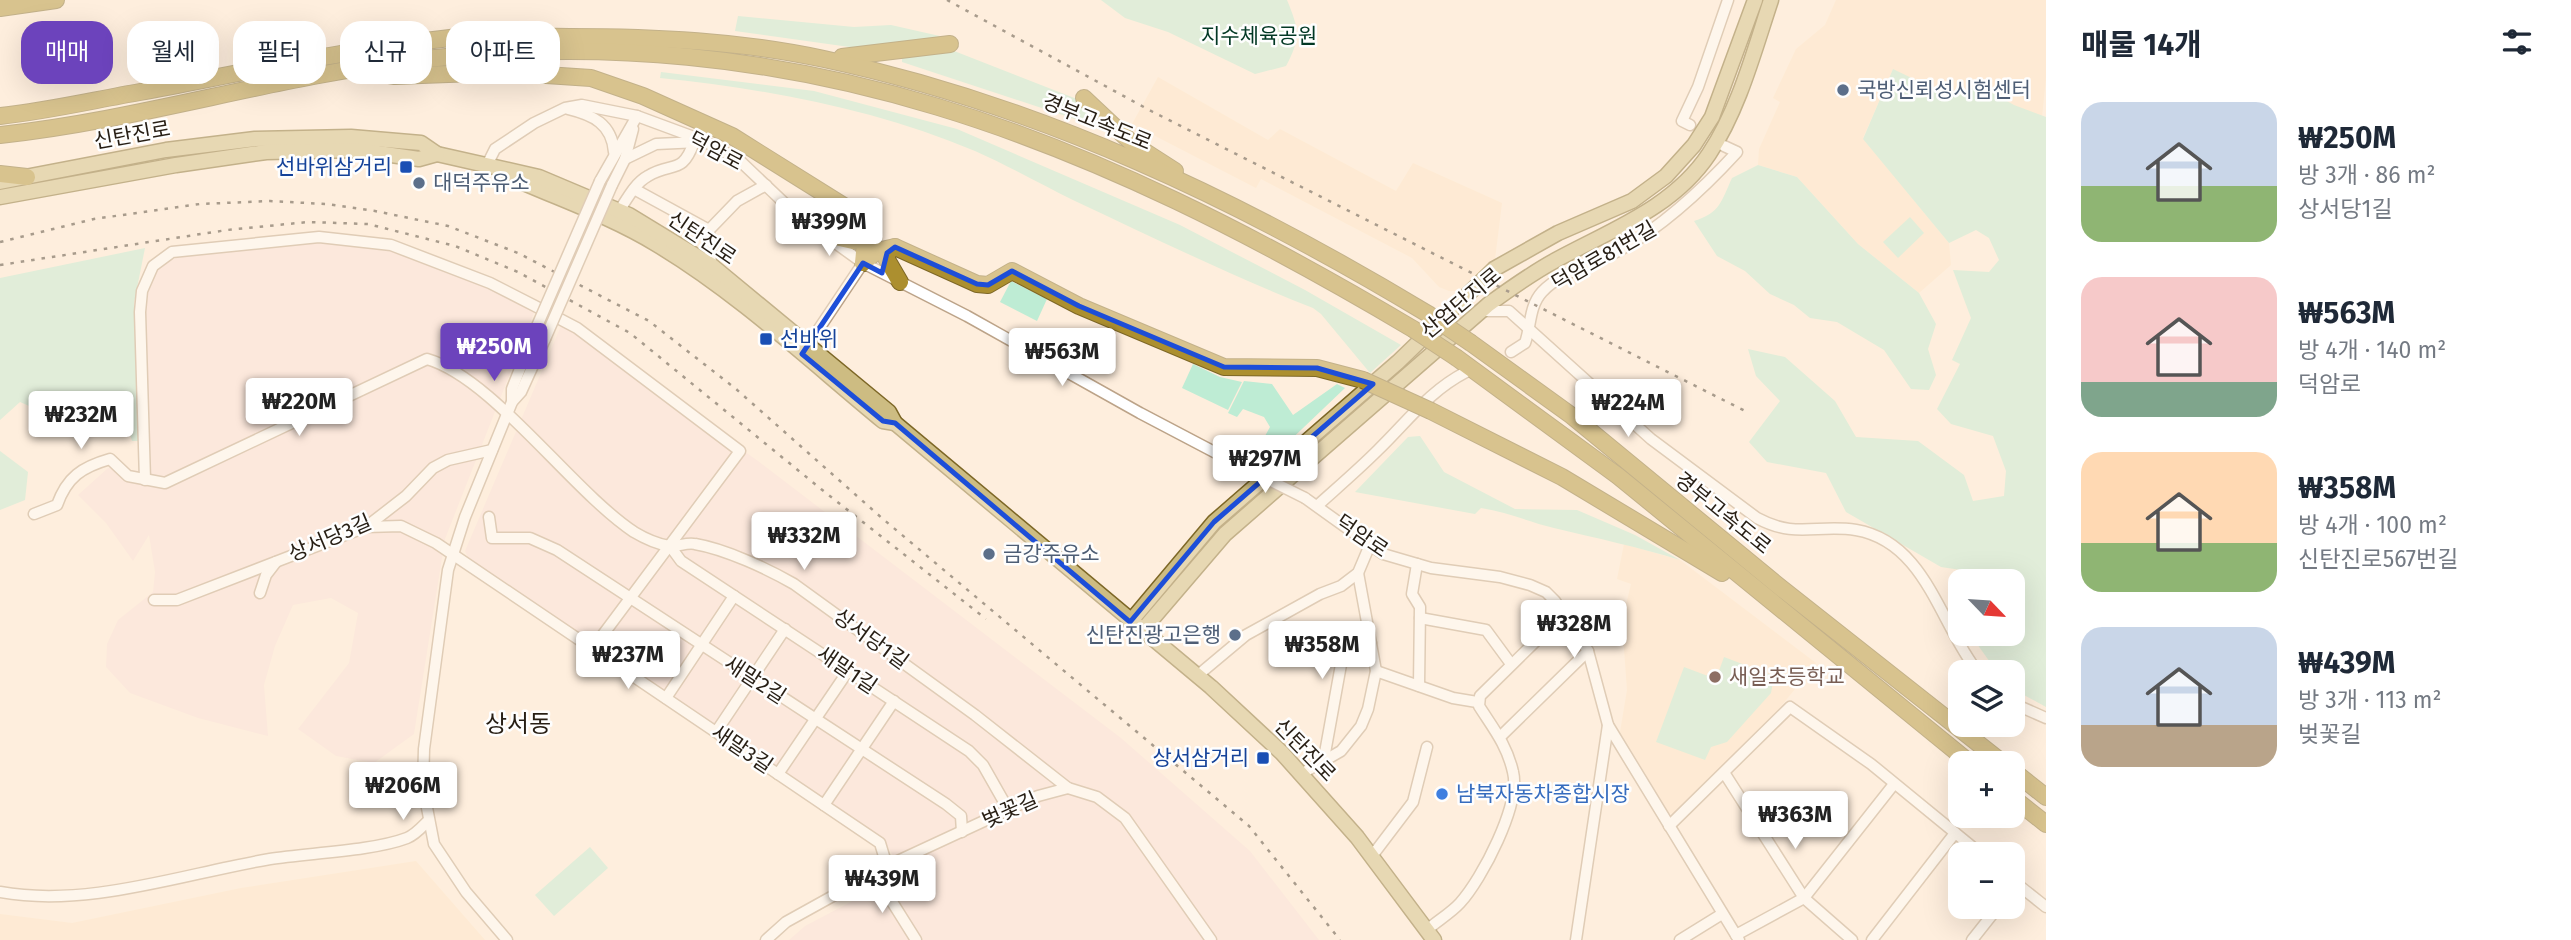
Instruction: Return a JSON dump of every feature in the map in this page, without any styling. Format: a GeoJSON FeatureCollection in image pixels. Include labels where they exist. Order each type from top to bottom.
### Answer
{"type":"FeatureCollection","features":[{"type":"Feature","properties":{"kind":"highway"},"geometry":{"type":"LineString","coordinates":[[0,8],[56,0]]}},
{"type":"Feature","properties":{"kind":"highway","name":"경부고속도로"},"geometry":{"type":"LineString","coordinates":[[0,116],[347,53],[462,37],[622,37],[733,45],[822,58],[957,93],[1084,137],[1193,186],[1315,248],[1428,314],[1572,416],[1781,588],[1988,751]]}},
{"type":"Feature","properties":{"kind":"highway"},"geometry":{"type":"LineString","coordinates":[[822,58],[867,56],[950,44]]}},
{"type":"Feature","properties":{"kind":"highway","name":"경부고속도로"},"geometry":{"type":"LineString","coordinates":[[432,59],[588,50],[711,58],[836,79],[925,101],[1057,147],[1257,241],[1413,329],[1457,358],[1566,435],[1955,751]]}},
{"type":"Feature","properties":{"kind":"highway","name":"경부고속도로"},"geometry":{"type":"LineString","coordinates":[[0,135],[62,127],[340,72]]}},
{"type":"Feature","properties":{"kind":"highway"},"geometry":{"type":"LineString","coordinates":[[432,75],[502,72],[591,78],[643,96],[732,136],[859,217],[867,240],[863,264]]}},
{"type":"Feature","properties":{"kind":"highway"},"geometry":{"type":"LineString","coordinates":[[1084,98],[1133,144],[1159,159],[1193,186]]}},
{"type":"Feature","properties":{"kind":"highway"},"geometry":{"type":"LineString","coordinates":[[0,174],[27,177]]}},
{"type":"Feature","properties":{"kind":"highway"},"geometry":{"type":"LineString","coordinates":[[813,227],[835,237],[853,241],[862,232],[859,217]]}},
{"type":"Feature","properties":{"kind":"highway"},"geometry":{"type":"LineString","coordinates":[[863,264],[877,251],[895,247],[977,284],[988,285],[1012,271],[1079,306],[1224,367],[1317,368],[1363,380],[1562,477],[1770,602]]}},
{"type":"Feature","properties":{"kind":"highway"},"geometry":{"type":"LineString","coordinates":[[895,247],[890,249],[886,258],[900,282]]}},
{"type":"Feature","properties":{"kind":"highway"},"geometry":{"type":"LineString","coordinates":[[2025,781],[2046,797]]}},
{"type":"Feature","properties":{"kind":"highway"},"geometry":{"type":"LineString","coordinates":[[2025,807],[2046,824]]}},
{"type":"Feature","properties":{"kind":"main road","name":"산업단지로"},"geometry":{"type":"LineString","coordinates":[[1136,626],[1214,522],[1398,362],[1494,269],[1558,233],[1632,201],[1666,176],[1695,145],[1712,117],[1755,0]]}},
{"type":"Feature","properties":{"kind":"main road","name":"산업단지로"},"geometry":{"type":"LineString","coordinates":[[1136,626],[1225,534],[1482,310],[1558,258],[1657,206],[1708,156],[1726,124],[1771,0]]}},
{"type":"Feature","properties":{"kind":"main road","name":"신탄진로"},"geometry":{"type":"LineString","coordinates":[[0,182],[166,150],[255,139],[351,137],[421,143],[437,154],[539,177],[619,211],[710,265],[805,349]]}},
{"type":"Feature","properties":{"kind":"main road","name":"신탄진로"},"geometry":{"type":"LineString","coordinates":[[0,197],[176,165],[266,152],[357,150],[419,159],[437,154]]}},
{"type":"Feature","properties":{"kind":"main road","name":"신탄진로"},"geometry":{"type":"LineString","coordinates":[[486,166],[575,203],[657,244],[889,412],[895,424],[1197,676],[1301,774],[1372,856],[1430,935]]}},
{"type":"Feature","properties":{"kind":"street"},"geometry":{"type":"LineString","coordinates":[[1690,125],[1682,121],[1698,87],[1728,0]]}},
{"type":"Feature","properties":{"kind":"street","name":"덕암로"},"geometry":{"type":"LineString","coordinates":[[486,166],[495,149],[534,123],[565,108],[601,107],[637,116],[739,160],[813,227],[863,264],[1318,505],[1370,547],[1416,564],[1530,585],[1546,592],[1569,620],[1588,651],[1608,725],[1738,937]]}},
{"type":"Feature","properties":{"kind":"street"},"geometry":{"type":"LineString","coordinates":[[565,108],[600,121],[609,130],[614,152]]}},
{"type":"Feature","properties":{"kind":"street"},"geometry":{"type":"LineString","coordinates":[[512,402],[512,389],[534,333],[600,181],[614,152],[637,116]]}},
{"type":"Feature","properties":{"kind":"street"},"geometry":{"type":"LineString","coordinates":[[507,940],[447,866],[433,843],[423,787],[424,748],[452,556],[506,415],[521,392],[625,159],[637,116]]}},
{"type":"Feature","properties":{"kind":"street"},"geometry":{"type":"LineString","coordinates":[[625,159],[656,144],[700,142]]}},
{"type":"Feature","properties":{"kind":"street"},"geometry":{"type":"LineString","coordinates":[[619,211],[634,189],[648,176],[680,166],[700,142]]}},
{"type":"Feature","properties":{"kind":"street","name":"덕암로81번길"},"geometry":{"type":"LineString","coordinates":[[1511,352],[1525,343],[1533,309],[1541,293],[1560,280],[1623,249],[1704,189],[1737,152],[1724,145]]}},
{"type":"Feature","properties":{"kind":"street"},"geometry":{"type":"LineString","coordinates":[[709,230],[737,201],[766,186]]}},
{"type":"Feature","properties":{"kind":"street"},"geometry":{"type":"LineString","coordinates":[[634,189],[709,230]]}},
{"type":"Feature","properties":{"kind":"street"},"geometry":{"type":"LineString","coordinates":[[709,230],[712,251],[710,265]]}},
{"type":"Feature","properties":{"kind":"street"},"geometry":{"type":"LineString","coordinates":[[34,514],[57,505],[64,486],[85,466],[110,459],[128,476],[145,480],[140,312],[142,291],[153,266],[172,252],[319,237],[391,245],[502,289],[577,328],[740,451],[593,648]]}},
{"type":"Feature","properties":{"kind":"street"},"geometry":{"type":"LineString","coordinates":[[805,349],[863,264]]}},
{"type":"Feature","properties":{"kind":"street"},"geometry":{"type":"LineString","coordinates":[[1509,311],[1510,289]]}},
{"type":"Feature","properties":{"kind":"street"},"geometry":{"type":"LineString","coordinates":[[1482,310],[1509,311],[1651,439],[1756,518],[1775,528],[1796,532],[1856,530],[1874,535],[1892,545],[1918,570],[1953,637],[1969,660]]}},
{"type":"Feature","properties":{"kind":"street","name":"상서당1길"},"geometry":{"type":"LineString","coordinates":[[145,480],[165,483],[427,359],[444,364],[506,415],[580,486],[635,532],[670,546],[694,543],[776,573],[975,715],[1068,788]]}},
{"type":"Feature","properties":{"kind":"street"},"geometry":{"type":"LineString","coordinates":[[1318,505],[1379,449],[1427,399],[1445,383],[1466,372]]}},
{"type":"Feature","properties":{"kind":"street","name":"상서당3길"},"geometry":{"type":"LineString","coordinates":[[154,600],[177,600],[366,527],[406,496],[433,468],[470,453],[492,450]]}},
{"type":"Feature","properties":{"kind":"street","name":"새말2길"},"geometry":{"type":"LineString","coordinates":[[489,517],[492,538],[515,536],[545,544],[946,804],[961,816],[962,832]]}},
{"type":"Feature","properties":{"kind":"street","name":"새말3길"},"geometry":{"type":"LineString","coordinates":[[366,527],[401,526],[436,543],[880,843],[887,866]]}},
{"type":"Feature","properties":{"kind":"street","name":"새말1길"},"geometry":{"type":"LineString","coordinates":[[670,546],[681,561],[970,751],[982,765],[1008,809]]}},
{"type":"Feature","properties":{"kind":"street"},"geometry":{"type":"LineString","coordinates":[[1197,676],[1246,635],[1320,594],[1341,586],[1358,573],[1370,547]]}},
{"type":"Feature","properties":{"kind":"street"},"geometry":{"type":"LineString","coordinates":[[260,593],[266,575],[278,560]]}},
{"type":"Feature","properties":{"kind":"street"},"geometry":{"type":"LineString","coordinates":[[1416,564],[1412,594],[1420,607],[1419,685]]}},
{"type":"Feature","properties":{"kind":"street"},"geometry":{"type":"LineString","coordinates":[[1301,774],[1323,764],[1341,751],[1361,726],[1376,671],[1363,586],[1358,573]]}},
{"type":"Feature","properties":{"kind":"street"},"geometry":{"type":"LineString","coordinates":[[667,698],[734,596]]}},
{"type":"Feature","properties":{"kind":"street"},"geometry":{"type":"LineString","coordinates":[[1420,618],[1486,630],[1511,664]]}},
{"type":"Feature","properties":{"kind":"street"},"geometry":{"type":"LineString","coordinates":[[1477,702],[1511,664],[1540,638],[1569,620]]}},
{"type":"Feature","properties":{"kind":"street"},"geometry":{"type":"LineString","coordinates":[[716,732],[785,629]]}},
{"type":"Feature","properties":{"kind":"street"},"geometry":{"type":"LineString","coordinates":[[1323,764],[1344,648],[1371,643]]}},
{"type":"Feature","properties":{"kind":"street"},"geometry":{"type":"LineString","coordinates":[[1501,736],[1588,651]]}},
{"type":"Feature","properties":{"kind":"street"},"geometry":{"type":"LineString","coordinates":[[778,774],[848,671]]}},
{"type":"Feature","properties":{"kind":"street"},"geometry":{"type":"LineString","coordinates":[[1376,671],[1453,698],[1477,702],[1501,736],[1515,781],[1506,822],[1460,903],[1430,935]]}},
{"type":"Feature","properties":{"kind":"street"},"geometry":{"type":"LineString","coordinates":[[824,805],[894,701]]}},
{"type":"Feature","properties":{"kind":"street"},"geometry":{"type":"LineString","coordinates":[[1669,826],[1725,774],[1790,707],[1894,784],[1966,842]]}},
{"type":"Feature","properties":{"kind":"street"},"geometry":{"type":"LineString","coordinates":[[2025,709],[2046,718]]}},
{"type":"Feature","properties":{"kind":"street"},"geometry":{"type":"LineString","coordinates":[[1576,940],[1608,725]]}},
{"type":"Feature","properties":{"kind":"street"},"geometry":{"type":"LineString","coordinates":[[1372,856],[1413,802],[1427,747]]}},
{"type":"Feature","properties":{"kind":"street"},"geometry":{"type":"LineString","coordinates":[[1725,774],[1804,898],[1852,940]]}},
{"type":"Feature","properties":{"kind":"street"},"geometry":{"type":"LineString","coordinates":[[1738,937],[1804,898],[1894,784]]}},
{"type":"Feature","properties":{"kind":"street"},"geometry":{"type":"LineString","coordinates":[[1068,788],[1097,797],[1125,818],[1211,940]]}},
{"type":"Feature","properties":{"kind":"street","name":"벚꽃길"},"geometry":{"type":"LineString","coordinates":[[766,940],[786,922],[887,866],[1038,796],[1068,788]]}},
{"type":"Feature","properties":{"kind":"street"},"geometry":{"type":"LineString","coordinates":[[0,892],[42,898],[117,888],[269,860],[388,842],[409,837],[428,821]]}},
{"type":"Feature","properties":{"kind":"street"},"geometry":{"type":"LineString","coordinates":[[1872,940],[1955,833]]}},
{"type":"Feature","properties":{"kind":"street"},"geometry":{"type":"LineString","coordinates":[[874,873],[916,940]]}},
{"type":"Feature","properties":{"kind":"street"},"geometry":{"type":"LineString","coordinates":[[2025,893],[2046,907]]}},
{"type":"Feature","properties":{"kind":"street"},"geometry":{"type":"LineString","coordinates":[[1680,940],[1722,914]]}},
{"type":"Feature","properties":{"kind":"street"},"geometry":{"type":"LineString","coordinates":[[1972,940],[1989,919]]}},
{"type":"Feature","properties":{"kind":"highlighted area"},"geometry":{"type":"Polygon","coordinates":[[[895,247],[977,284],[988,285],[1012,271],[1079,306],[1224,367],[1317,368],[1373,384],[1214,522],[1130,622],[895,423],[883,421],[802,354],[863,263],[882,273],[887,253],[895,247]]]}},
{"type":"Feature","properties":{"kind":"shaded area"},"geometry":{"type":"Polygon","coordinates":[[[1836,0],[2046,0],[2046,78],[2042,117],[1972,90],[1949,96],[1893,70],[1863,138],[1949,243],[1951,265],[1919,293],[1858,244],[1797,177],[1758,165],[1759,149],[1780,102],[1773,98],[1796,49],[1825,25],[1836,0]]]}},
{"type":"Feature","properties":{"kind":"shaded area"},"geometry":{"type":"Polygon","coordinates":[[[1158,77],[1268,140],[1280,129],[1396,191],[1413,163],[1502,203],[1495,259],[1457,291],[1449,291],[1439,287],[1412,258],[1261,179],[1256,188],[1132,124],[1158,77]]]}},
{"type":"Feature","properties":{"kind":"shaded area"},"geometry":{"type":"Polygon","coordinates":[[[320,241],[375,245],[490,286],[535,310],[445,539],[414,734],[374,763],[336,756],[298,729],[349,663],[358,613],[331,598],[293,605],[275,646],[264,685],[268,736],[198,718],[130,693],[106,667],[107,644],[118,620],[153,592],[155,572],[149,535],[133,561],[106,523],[78,495],[108,468],[139,471],[145,299],[152,274],[167,262],[184,255],[320,241]]]}},
{"type":"Feature","properties":{"kind":"shaded area"},"geometry":{"type":"Polygon","coordinates":[[[561,326],[578,333],[758,461],[1121,738],[1250,851],[1319,940],[789,940],[805,926],[904,874],[882,837],[472,566],[465,551],[561,326]]]}},
{"type":"Feature","properties":{"kind":"shaded area","name":"새일초등학교"},"geometry":{"type":"Polygon","coordinates":[[[1624,544],[1680,560],[1816,663],[1766,725],[1673,814],[1669,813],[1620,732],[1627,690],[1622,621],[1631,584],[1617,579],[1624,544]]]}},
{"type":"Feature","properties":{"kind":"shaded area"},"geometry":{"type":"Polygon","coordinates":[[[416,861],[485,940],[0,940],[0,914],[72,923],[241,888],[416,861]]]}},
{"type":"Feature","properties":{"kind":"green space","name":"지수체육공원"},"geometry":{"type":"Polygon","coordinates":[[[1101,0],[1287,0],[1296,26],[1296,40],[1286,66],[1255,74],[1168,32],[1125,18],[1101,0]]]}},
{"type":"Feature","properties":{"kind":"green space"},"geometry":{"type":"Polygon","coordinates":[[[738,16],[854,27],[891,25],[944,37],[871,50],[735,31],[738,16]]]}},
{"type":"Feature","properties":{"kind":"green space"},"geometry":{"type":"Polygon","coordinates":[[[949,49],[1082,101],[1108,128],[1105,132],[1075,119],[902,62],[902,56],[949,49]]]}},
{"type":"Feature","properties":{"kind":"green space"},"geometry":{"type":"Polygon","coordinates":[[[1893,69],[1949,96],[1980,86],[2014,105],[2046,117],[2046,707],[2025,696],[2025,660],[1988,660],[1979,646],[2025,646],[2025,569],[1941,567],[1846,512],[1826,473],[1767,462],[1749,442],[1780,401],[1756,376],[1748,349],[1785,357],[1835,401],[1856,437],[1918,441],[1964,475],[1973,501],[2004,496],[2006,471],[1993,436],[1951,424],[1937,409],[1960,364],[1952,360],[1971,318],[1953,270],[1989,272],[1999,260],[1989,238],[1976,230],[1949,243],[1863,139],[1893,69]]]}},
{"type":"Feature","properties":{"kind":"green space"},"geometry":{"type":"Polygon","coordinates":[[[661,72],[814,91],[957,129],[1180,225],[1305,290],[1401,345],[1370,373],[1313,308],[1164,243],[975,151],[899,123],[860,112],[741,88],[660,78],[661,72]]]}},
{"type":"Feature","properties":{"kind":"green space"},"geometry":{"type":"Polygon","coordinates":[[[1758,165],[1797,177],[1858,244],[1919,293],[1936,324],[1928,349],[1936,375],[1929,390],[1911,389],[1884,350],[1837,322],[1810,318],[1794,305],[1770,294],[1745,271],[1717,256],[1694,221],[1715,210],[1732,178],[1758,165]]]}},
{"type":"Feature","properties":{"kind":"green space"},"geometry":{"type":"Polygon","coordinates":[[[1910,217],[1924,233],[1898,258],[1883,242],[1910,217]]]}},
{"type":"Feature","properties":{"kind":"green space"},"geometry":{"type":"Polygon","coordinates":[[[145,248],[134,303],[138,441],[132,441],[127,424],[95,404],[78,410],[85,424],[83,431],[61,436],[55,417],[20,402],[0,420],[0,278],[145,248]]]}},
{"type":"Feature","properties":{"kind":"green space"},"geometry":{"type":"Polygon","coordinates":[[[1011,281],[1047,299],[1037,321],[1000,302],[1011,281]]]}},
{"type":"Feature","properties":{"kind":"green space"},"geometry":{"type":"Polygon","coordinates":[[[1193,364],[1220,377],[1242,382],[1228,410],[1182,388],[1193,364]]]}},
{"type":"Feature","properties":{"kind":"green space"},"geometry":{"type":"Polygon","coordinates":[[[1244,381],[1272,384],[1293,415],[1337,384],[1345,388],[1260,469],[1250,463],[1270,427],[1264,417],[1243,409],[1237,417],[1228,413],[1244,381]]]}},
{"type":"Feature","properties":{"kind":"green space"},"geometry":{"type":"Polygon","coordinates":[[[1420,436],[1444,472],[1515,509],[1577,510],[1635,535],[1680,560],[1491,510],[1481,508],[1475,514],[1355,492],[1408,437],[1420,436]]]}},
{"type":"Feature","properties":{"kind":"green space"},"geometry":{"type":"Polygon","coordinates":[[[0,451],[28,472],[25,500],[0,510],[0,451]]]}},
{"type":"Feature","properties":{"kind":"green space"},"geometry":{"type":"Polygon","coordinates":[[[1724,657],[1774,676],[1771,693],[1727,742],[1711,747],[1705,760],[1656,742],[1684,667],[1716,679],[1724,657]]]}},
{"type":"Feature","properties":{"kind":"green space"},"geometry":{"type":"Polygon","coordinates":[[[590,847],[608,868],[554,916],[535,895],[590,847]]]}},
{"type":"Feature","properties":{"kind":"railway"},"geometry":{"type":"LineString","coordinates":[[947,0],[1153,112],[1749,413]]}},
{"type":"Feature","properties":{"kind":"railway"},"geometry":{"type":"LineString","coordinates":[[0,242],[94,219],[200,204],[270,201],[326,204],[448,226],[518,253],[649,321],[736,389],[883,519],[1249,826],[1340,940]]}},
{"type":"Feature","properties":{"kind":"railway"},"geometry":{"type":"LineString","coordinates":[[0,265],[227,230],[308,222],[368,224],[455,246],[518,272],[630,333],[986,619]]}},
{"type":"Feature","properties":{"kind":"place","name":"국방신뢰성시험센터"},"geometry":{"type":"Point","coordinates":[1843,90]}},
{"type":"Feature","properties":{"kind":"place","name":"선바위삼거리"},"geometry":{"type":"Point","coordinates":[406,167]}},
{"type":"Feature","properties":{"kind":"place","name":"대덕주유소"},"geometry":{"type":"Point","coordinates":[419,183]}},
{"type":"Feature","properties":{"kind":"place","name":"선바위"},"geometry":{"type":"Point","coordinates":[766,339]}},
{"type":"Feature","properties":{"kind":"place","name":"금강주유소"},"geometry":{"type":"Point","coordinates":[989,554]}},
{"type":"Feature","properties":{"kind":"place","name":"신탄진광고은행"},"geometry":{"type":"Point","coordinates":[1235,635]}},
{"type":"Feature","properties":{"kind":"place","name":"새일초등학교"},"geometry":{"type":"Point","coordinates":[1715,677]}},
{"type":"Feature","properties":{"kind":"place","name":"상서삼거리"},"geometry":{"type":"Point","coordinates":[1263,758]}},
{"type":"Feature","properties":{"kind":"place","name":"남북자동차종합시장"},"geometry":{"type":"Point","coordinates":[1442,794]}},
{"type":"Feature","properties":{"kind":"district","name":"상서동"},"geometry":{"type":"Point","coordinates":[518,724]}}]}
